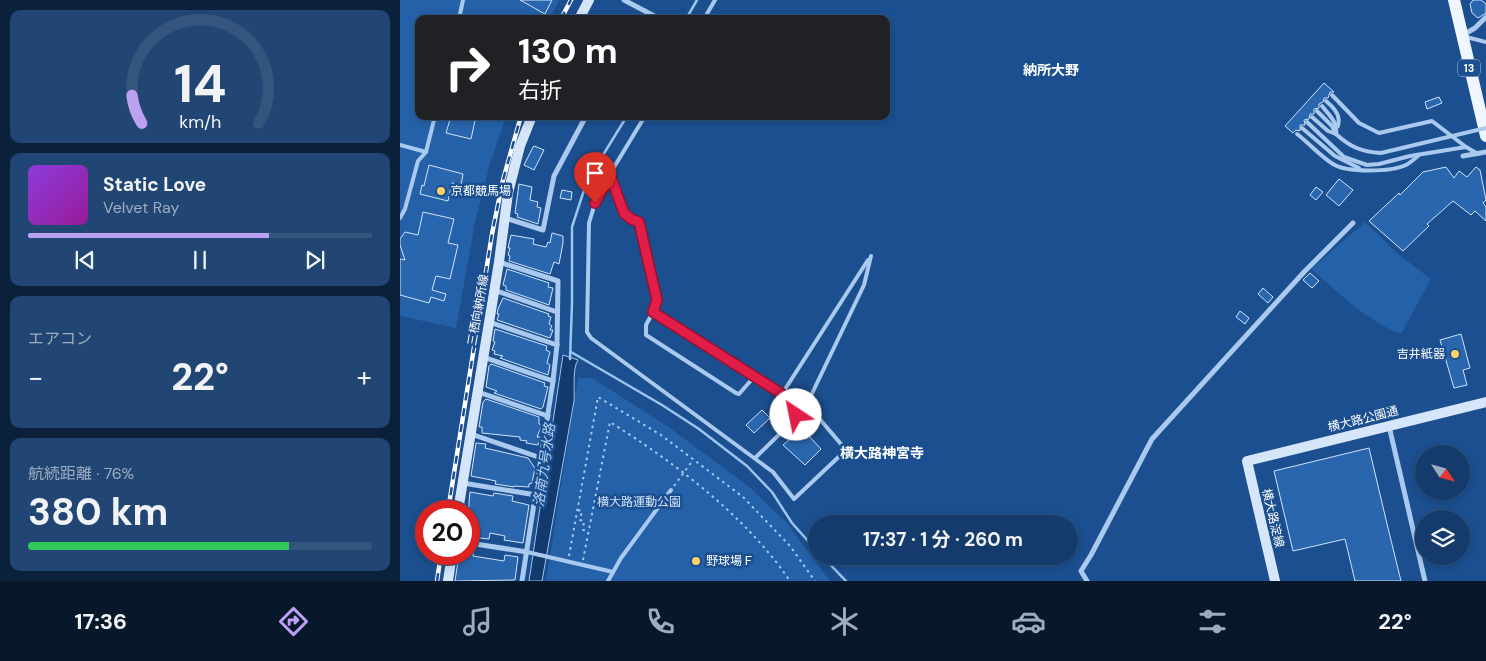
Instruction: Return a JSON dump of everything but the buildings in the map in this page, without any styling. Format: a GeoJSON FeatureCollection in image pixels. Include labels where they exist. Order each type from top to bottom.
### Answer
{"type":"FeatureCollection","features":[{"type":"Feature","properties":{"kind":"main road"},"geometry":{"type":"LineString","coordinates":[[581,15],[589,0]]}},
{"type":"Feature","properties":{"kind":"main road","name":"13"},"geometry":{"type":"LineString","coordinates":[[1456,4],[1486,136]]}},
{"type":"Feature","properties":{"kind":"main road","name":"三栖向納所線"},"geometry":{"type":"LineString","coordinates":[[460,500],[499,262],[508,193],[520,146],[530,120]]}},
{"type":"Feature","properties":{"kind":"main road","name":"横大路公園通"},"geometry":{"type":"LineString","coordinates":[[1247,460],[1486,402]]}},
{"type":"Feature","properties":{"kind":"main road","name":"横大路淀線"},"geometry":{"type":"LineString","coordinates":[[1247,460],[1275,581]]}},
{"type":"Feature","properties":{"kind":"main road"},"geometry":{"type":"LineString","coordinates":[[448,581],[450,565]]}},
{"type":"Feature","properties":{"kind":"street"},"geometry":{"type":"LineString","coordinates":[[624,0],[653,15]]}},
{"type":"Feature","properties":{"kind":"street"},"geometry":{"type":"LineString","coordinates":[[1462,36],[1475,28],[1486,17]]}},
{"type":"Feature","properties":{"kind":"street"},"geometry":{"type":"LineString","coordinates":[[505,218],[543,230],[554,176],[584,120]]}},
{"type":"Feature","properties":{"kind":"street"},"geometry":{"type":"LineString","coordinates":[[1463,156],[1486,152]]}},
{"type":"Feature","properties":{"kind":"street"},"geometry":{"type":"LineString","coordinates":[[1087,581],[1081,571],[1152,439],[1297,279],[1353,223]]}},
{"type":"Feature","properties":{"kind":"street"},"geometry":{"type":"LineString","coordinates":[[499,262],[558,281],[557,345],[553,381],[536,495],[530,553],[522,581]]}},
{"type":"Feature","properties":{"kind":"street"},"geometry":{"type":"LineString","coordinates":[[494,290],[557,312]]}},
{"type":"Feature","properties":{"kind":"street"},"geometry":{"type":"LineString","coordinates":[[489,322],[557,345]]}},
{"type":"Feature","properties":{"kind":"street"},"geometry":{"type":"LineString","coordinates":[[483,357],[553,381]]}},
{"type":"Feature","properties":{"kind":"street"},"geometry":{"type":"LineString","coordinates":[[477,391],[548,416]]}},
{"type":"Feature","properties":{"kind":"street"},"geometry":{"type":"LineString","coordinates":[[1389,426],[1425,581]]}},
{"type":"Feature","properties":{"kind":"street"},"geometry":{"type":"LineString","coordinates":[[470,434],[541,458]]}},
{"type":"Feature","properties":{"kind":"street"},"geometry":{"type":"LineString","coordinates":[[462,483],[536,495]]}},
{"type":"Feature","properties":{"kind":"street"},"geometry":{"type":"LineString","coordinates":[[480,545],[530,553]]}},
{"type":"Feature","properties":{"kind":"lane"},"geometry":{"type":"LineString","coordinates":[[460,15],[464,0]]}},
{"type":"Feature","properties":{"kind":"lane"},"geometry":{"type":"LineString","coordinates":[[706,15],[715,0]]}},
{"type":"Feature","properties":{"kind":"lane"},"geometry":{"type":"LineString","coordinates":[[1462,36],[1486,42]]}},
{"type":"Feature","properties":{"kind":"lane"},"geometry":{"type":"LineString","coordinates":[[1332,94],[1359,122],[1379,133],[1432,121],[1478,154]]}},
{"type":"Feature","properties":{"kind":"lane"},"geometry":{"type":"LineString","coordinates":[[1326,101],[1338,114],[1339,120],[1336,134]]}},
{"type":"Feature","properties":{"kind":"lane"},"geometry":{"type":"LineString","coordinates":[[1322,106],[1337,127]]}},
{"type":"Feature","properties":{"kind":"lane"},"geometry":{"type":"LineString","coordinates":[[1317,111],[1332,126],[1336,134]]}},
{"type":"Feature","properties":{"kind":"lane"},"geometry":{"type":"LineString","coordinates":[[1312,117],[1352,147],[1371,153],[1381,153],[1486,128]]}},
{"type":"Feature","properties":{"kind":"lane"},"geometry":{"type":"LineString","coordinates":[[400,217],[405,209],[418,161],[426,152],[434,120]]}},
{"type":"Feature","properties":{"kind":"lane"},"geometry":{"type":"LineString","coordinates":[[643,120],[595,203],[589,223],[587,332],[591,338],[773,472],[794,499],[846,450],[807,404],[864,285],[871,256],[782,394]]}},
{"type":"Feature","properties":{"kind":"lane"},"geometry":{"type":"LineString","coordinates":[[1307,122],[1344,157],[1367,165],[1466,147]]}},
{"type":"Feature","properties":{"kind":"lane"},"geometry":{"type":"LineString","coordinates":[[1302,128],[1335,156],[1364,170]]}},
{"type":"Feature","properties":{"kind":"lane"},"geometry":{"type":"LineString","coordinates":[[1297,134],[1334,165],[1347,169],[1393,169],[1406,165],[1420,155]]}},
{"type":"Feature","properties":{"kind":"lane"},"geometry":{"type":"LineString","coordinates":[[400,145],[426,152]]}},
{"type":"Feature","properties":{"kind":"lane"},"geometry":{"type":"LineString","coordinates":[[610,175],[624,213],[631,219],[639,222],[657,300],[646,325],[646,335],[736,393],[739,394],[744,390],[754,377]]}},
{"type":"Feature","properties":{"kind":"lane"},"geometry":{"type":"LineString","coordinates":[[653,312],[782,394],[795,412],[795,419],[755,458]]}},
{"type":"Feature","properties":{"kind":"lane"},"geometry":{"type":"LineString","coordinates":[[608,581],[621,558],[671,490]]}},
{"type":"Feature","properties":{"kind":"lane"},"geometry":{"type":"LineString","coordinates":[[530,553],[613,572]]}},
{"type":"Feature","properties":{"kind":"path"},"geometry":{"type":"LineString","coordinates":[[568,561],[598,397],[661,435],[743,497],[790,546],[815,581]]}},
{"type":"Feature","properties":{"kind":"path"},"geometry":{"type":"LineString","coordinates":[[671,490],[693,460]]}},
{"type":"Feature","properties":{"kind":"path"},"geometry":{"type":"LineString","coordinates":[[578,510],[582,511],[580,520],[584,521],[583,530],[589,531]]}},
{"type":"Feature","properties":{"kind":"green space","name":"京都競馬場"},"geometry":{"type":"Polygon","coordinates":[[[400,0],[559,0],[552,15],[415,15],[415,120],[505,120],[490,164],[476,218],[456,328],[400,316],[400,0]]]}},
{"type":"Feature","properties":{"kind":"green space"},"geometry":{"type":"Polygon","coordinates":[[[1365,222],[1399,255],[1431,279],[1401,334],[1365,314],[1311,269],[1365,222]]]}},
{"type":"Feature","properties":{"kind":"green space","name":"横大路運動公園"},"geometry":{"type":"Polygon","coordinates":[[[578,378],[592,378],[667,426],[748,486],[785,521],[808,552],[808,565],[818,565],[830,581],[546,581],[578,378]]]}},
{"type":"Feature","properties":{"kind":"shaded area"},"geometry":{"type":"Polygon","coordinates":[[[563,355],[578,360],[574,374],[574,401],[542,581],[529,581],[563,355]]]}},
{"type":"Feature","properties":{"kind":"waterway"},"geometry":{"type":"LineString","coordinates":[[688,15],[697,0]]}},
{"type":"Feature","properties":{"kind":"waterway"},"geometry":{"type":"LineString","coordinates":[[570,359],[572,227],[587,181],[625,120]]}},
{"type":"Feature","properties":{"kind":"waterway"},"geometry":{"type":"LineString","coordinates":[[571,352],[662,405],[699,429],[747,466],[772,492],[792,523],[808,541]]}},
{"type":"Feature","properties":{"kind":"waterway"},"geometry":{"type":"LineString","coordinates":[[831,565],[846,581]]}},
{"type":"Feature","properties":{"kind":"railway"},"geometry":{"type":"LineString","coordinates":[[563,15],[571,0]]}},
{"type":"Feature","properties":{"kind":"railway"},"geometry":{"type":"LineString","coordinates":[[450,500],[492,234],[503,180],[520,120]]}},
{"type":"Feature","properties":{"kind":"railway"},"geometry":{"type":"LineString","coordinates":[[437,581],[439,565]]}},
{"type":"Feature","properties":{"kind":"place","name":"京都競馬場"},"geometry":{"type":"Point","coordinates":[441,191]}},
{"type":"Feature","properties":{"kind":"place","name":"吉井紙器"},"geometry":{"type":"Point","coordinates":[1455,354]}},
{"type":"Feature","properties":{"kind":"place","name":"野球場Ｆ"},"geometry":{"type":"Point","coordinates":[696,561]}},
{"type":"Feature","properties":{"kind":"district","name":"納所大野"},"geometry":{"type":"Point","coordinates":[1051,70]}},
{"type":"Feature","properties":{"kind":"district","name":"横大路神宮寺"},"geometry":{"type":"Point","coordinates":[882,453]}},
{"type":"Feature","properties":{"kind":"route"},"geometry":{"type":"LineString","coordinates":[[595,203],[610,175],[624,213],[631,219],[639,222],[657,300],[653,312],[782,394],[796,415]]}},
{"type":"Feature","properties":{"kind":"water label","name":"洛南九号水路"},"geometry":{"type":"Point","coordinates":[544,465]}}]}
